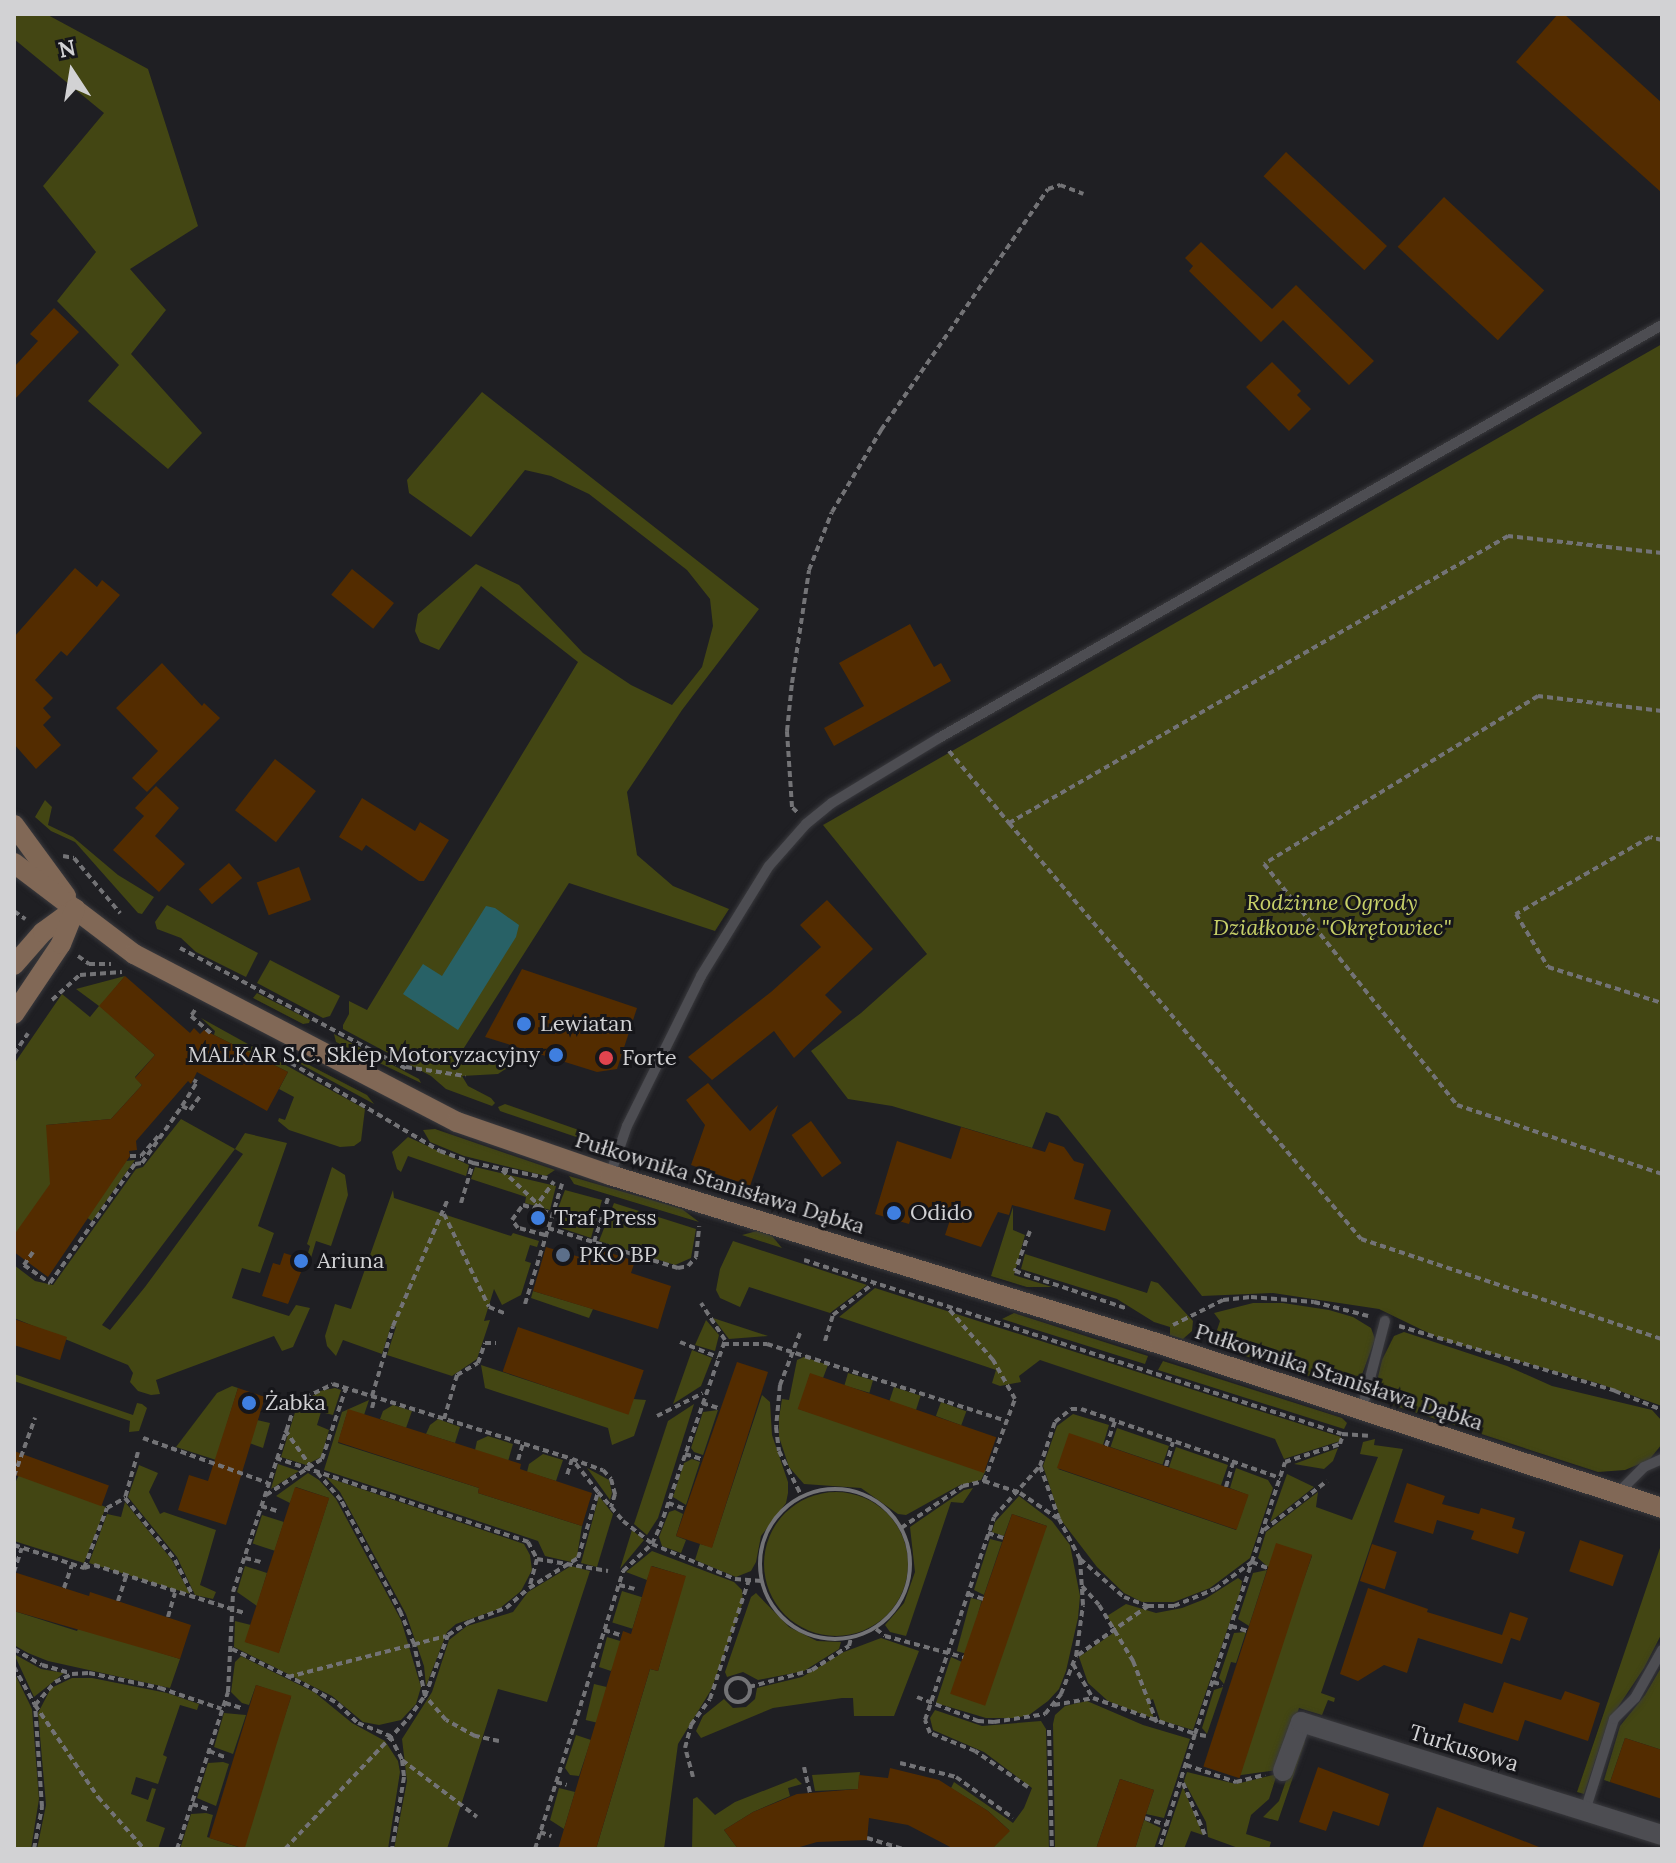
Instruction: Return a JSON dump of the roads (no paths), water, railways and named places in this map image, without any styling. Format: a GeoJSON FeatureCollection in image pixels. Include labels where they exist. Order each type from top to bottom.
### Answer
{"type":"FeatureCollection","features":[{"type":"Feature","properties":{"kind":"street","name":"Pułkownika Stanisława Dąbka"},"geometry":{"type":"LineString","coordinates":[[14,825],[75,909]]}},
{"type":"Feature","properties":{"kind":"street","name":"Pułkownika Stanisława Dąbka"},"geometry":{"type":"LineString","coordinates":[[14,863],[145,961],[457,1122],[610,1175],[1362,1409],[1662,1508]]}},
{"type":"Feature","properties":{"kind":"street"},"geometry":{"type":"LineString","coordinates":[[14,965],[43,932],[75,909]]}},
{"type":"Feature","properties":{"kind":"street"},"geometry":{"type":"LineString","coordinates":[[14,1014],[61,944],[75,909]]}},
{"type":"Feature","properties":{"kind":"street","name":"Turkusowa"},"geometry":{"type":"LineString","coordinates":[[1283,1771],[1301,1722],[1662,1835]]}},
{"type":"Feature","properties":{"kind":"lane"},"geometry":{"type":"LineString","coordinates":[[610,1175],[627,1126],[701,976],[769,866],[806,824],[832,803],[939,738],[1662,325]]}},
{"type":"Feature","properties":{"kind":"lane"},"geometry":{"type":"LineString","coordinates":[[1362,1409],[1385,1321]]}},
{"type":"Feature","properties":{"kind":"lane"},"geometry":{"type":"LineString","coordinates":[[1617,1494],[1644,1467],[1662,1459]]}},
{"type":"Feature","properties":{"kind":"lane"},"geometry":{"type":"LineString","coordinates":[[1585,1811],[1614,1719],[1635,1698],[1662,1650]]}},
{"type":"Feature","properties":{"kind":"water"},"geometry":{"type":"Polygon","coordinates":[[[486,906],[495,908],[519,925],[516,937],[458,1030],[403,994],[423,964],[442,976],[486,906]]]}},
{"type":"Feature","properties":{"kind":"place","name":"Lewiatan"},"geometry":{"type":"Point","coordinates":[524,1024]}},
{"type":"Feature","properties":{"kind":"place","name":"MALKAR S.C. Sklep Motoryzacyjny"},"geometry":{"type":"Point","coordinates":[556,1055]}},
{"type":"Feature","properties":{"kind":"place","name":"Forte"},"geometry":{"type":"Point","coordinates":[606,1058]}},
{"type":"Feature","properties":{"kind":"place","name":"Odido"},"geometry":{"type":"Point","coordinates":[894,1213]}},
{"type":"Feature","properties":{"kind":"place","name":"Traf Press"},"geometry":{"type":"Point","coordinates":[538,1218]}},
{"type":"Feature","properties":{"kind":"place","name":"PKO BP"},"geometry":{"type":"Point","coordinates":[563,1255]}},
{"type":"Feature","properties":{"kind":"place","name":"Ariuna"},"geometry":{"type":"Point","coordinates":[301,1261]}},
{"type":"Feature","properties":{"kind":"place","name":"Żabka"},"geometry":{"type":"Point","coordinates":[249,1403]}},
{"type":"Feature","properties":{"kind":"park label","name":"Rodzinne Ogrody Działkowe \"Okrętowiec\""},"geometry":{"type":"Point","coordinates":[1332,914]}}]}
